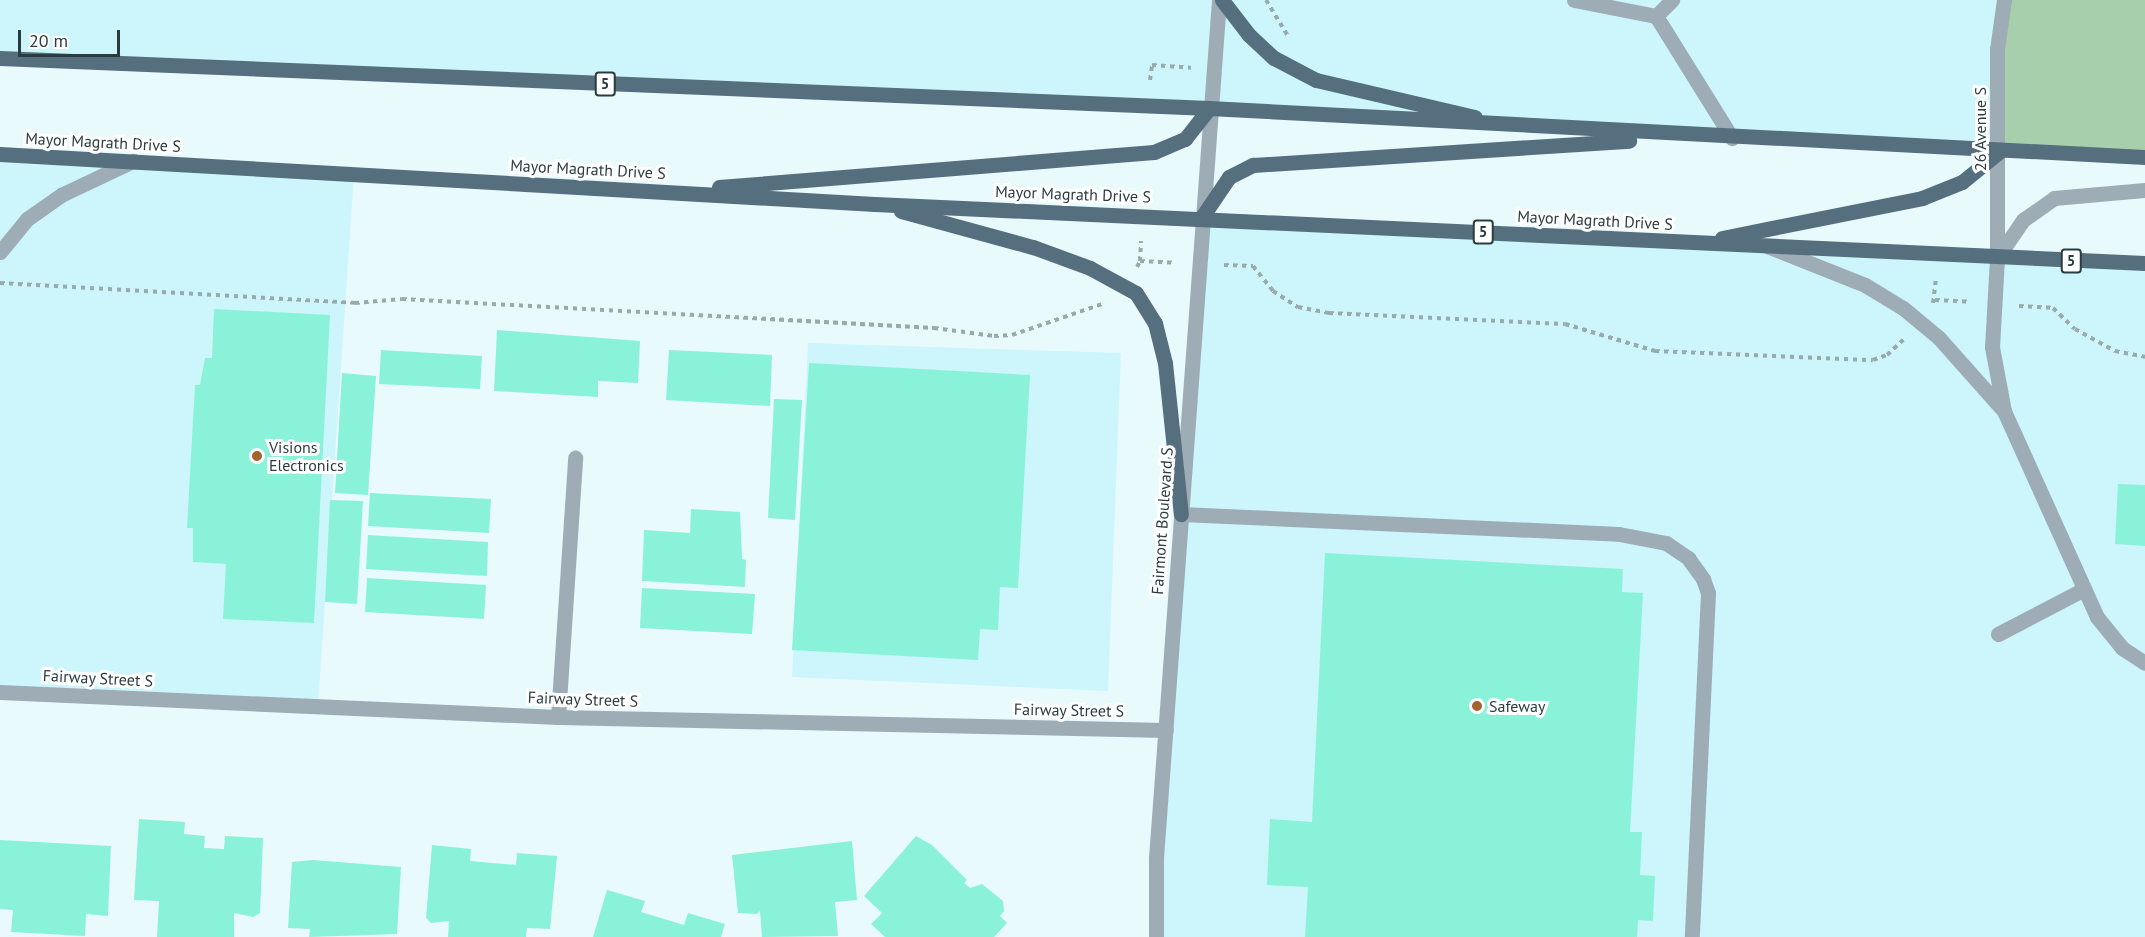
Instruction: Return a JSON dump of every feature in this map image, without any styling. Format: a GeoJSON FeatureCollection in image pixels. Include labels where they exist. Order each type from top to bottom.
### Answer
{"type":"FeatureCollection","features":[{"type":"Feature","properties":{"kind":"main road"},"geometry":{"type":"LineString","coordinates":[[1220,0],[1249,35],[1274,57],[1316,80],[1384,98],[1531,128]]}},
{"type":"Feature","properties":{"kind":"main road","name":"5"},"geometry":{"type":"LineString","coordinates":[[0,58],[1209,108],[1531,128],[1999,152],[2145,157]]}},
{"type":"Feature","properties":{"kind":"main road"},"geometry":{"type":"LineString","coordinates":[[659,192],[1154,152],[1185,139],[1209,108]]}},
{"type":"Feature","properties":{"kind":"main road"},"geometry":{"type":"LineString","coordinates":[[1202,217],[1229,177],[1253,165],[1701,136]]}},
{"type":"Feature","properties":{"kind":"main road"},"geometry":{"type":"LineString","coordinates":[[1697,243],[1922,198],[1962,182],[1999,152]]}},
{"type":"Feature","properties":{"kind":"main road","name":"Mayor Magrath Drive S"},"geometry":{"type":"LineString","coordinates":[[0,154],[875,204],[1202,217],[1997,258],[2145,263]]}},
{"type":"Feature","properties":{"kind":"main road"},"geometry":{"type":"LineString","coordinates":[[875,204],[1033,247],[1090,268],[1136,293],[1155,323],[1165,363],[1181,514]]}},
{"type":"Feature","properties":{"kind":"street","name":"Fairmont Boulevard S"},"geometry":{"type":"LineString","coordinates":[[1156,937],[1156,858],[1209,108],[1220,0]]}},
{"type":"Feature","properties":{"kind":"street"},"geometry":{"type":"LineString","coordinates":[[1574,0],[1656,16],[1732,138]]}},
{"type":"Feature","properties":{"kind":"street"},"geometry":{"type":"LineString","coordinates":[[1656,16],[1672,0]]}},
{"type":"Feature","properties":{"kind":"street","name":"26 Avenue S"},"geometry":{"type":"LineString","coordinates":[[2004,0],[1997,49],[1999,152],[1997,258],[1992,346],[2004,411]]}},
{"type":"Feature","properties":{"kind":"street"},"geometry":{"type":"LineString","coordinates":[[0,252],[27,219],[52,201],[133,162]]}},
{"type":"Feature","properties":{"kind":"street"},"geometry":{"type":"LineString","coordinates":[[1997,258],[2023,220],[2054,198],[2145,189]]}},
{"type":"Feature","properties":{"kind":"street"},"geometry":{"type":"LineString","coordinates":[[1764,245],[1865,285],[1903,308],[1939,338],[2004,411],[2084,589],[2112,638],[2132,657],[2145,663]]}},
{"type":"Feature","properties":{"kind":"street"},"geometry":{"type":"LineString","coordinates":[[558,717],[575,458]]}},
{"type":"Feature","properties":{"kind":"street"},"geometry":{"type":"LineString","coordinates":[[1181,514],[1619,534],[1666,543],[1688,558],[1703,579],[1708,593],[1692,937]]}},
{"type":"Feature","properties":{"kind":"street"},"geometry":{"type":"LineString","coordinates":[[1998,634],[2084,589]]}},
{"type":"Feature","properties":{"kind":"street","name":"Fairway Street S"},"geometry":{"type":"LineString","coordinates":[[0,692],[558,717],[1166,730]]}},
{"type":"Feature","properties":{"kind":"path"},"geometry":{"type":"LineString","coordinates":[[1266,0],[1289,33],[1285,45]]}},
{"type":"Feature","properties":{"kind":"path"},"geometry":{"type":"LineString","coordinates":[[1137,267],[1140,261],[1141,242]]}},
{"type":"Feature","properties":{"kind":"path"},"geometry":{"type":"LineString","coordinates":[[1140,261],[1158,262]]}},
{"type":"Feature","properties":{"kind":"path"},"geometry":{"type":"LineString","coordinates":[[1253,266],[1273,291],[1308,309],[1329,313],[1565,324],[1655,351],[1873,360],[1887,355],[1911,332]]}},
{"type":"Feature","properties":{"kind":"path"},"geometry":{"type":"LineString","coordinates":[[1931,305],[1935,300],[1936,279]]}},
{"type":"Feature","properties":{"kind":"path"},"geometry":{"type":"LineString","coordinates":[[0,283],[355,303],[402,299],[934,327],[993,336],[1012,335],[1112,300]]}},
{"type":"Feature","properties":{"kind":"path"},"geometry":{"type":"LineString","coordinates":[[1935,300],[1955,301]]}},
{"type":"Feature","properties":{"kind":"path"},"geometry":{"type":"LineString","coordinates":[[2053,308],[2075,328],[2115,351],[2145,357]]}},
{"type":"Feature","properties":{"kind":"shaded area"},"geometry":{"type":"Polygon","coordinates":[[[0,0],[2004,0],[1999,152],[0,53],[0,0]]]}},
{"type":"Feature","properties":{"kind":"shaded area"},"geometry":{"type":"Polygon","coordinates":[[[0,154],[354,174],[318,706],[0,692],[0,154]]]}},
{"type":"Feature","properties":{"kind":"shaded area"},"geometry":{"type":"Polygon","coordinates":[[[1202,217],[2145,263],[2145,937],[1160,937],[1166,730],[1202,217]]]}},
{"type":"Feature","properties":{"kind":"shaded area"},"geometry":{"type":"Polygon","coordinates":[[[808,343],[1121,353],[1108,691],[792,677],[808,343]]]}},
{"type":"Feature","properties":{"kind":"green space"},"geometry":{"type":"Polygon","coordinates":[[[2004,0],[2145,0],[2145,157],[1999,152],[2004,0]]]}},
{"type":"Feature","properties":{"kind":"building","name":"Visions Electronics"},"geometry":{"type":"Polygon","coordinates":[[[214,309],[330,315],[314,623],[223,619],[226,564],[193,562],[193,528],[187,528],[195,385],[200,385],[205,358],[212,358],[214,309]]]}},
{"type":"Feature","properties":{"kind":"building"},"geometry":{"type":"Polygon","coordinates":[[[497,330],[640,341],[638,383],[598,381],[598,397],[494,391],[497,330]]]}},
{"type":"Feature","properties":{"kind":"building"},"geometry":{"type":"Polygon","coordinates":[[[381,350],[482,356],[480,389],[379,384],[381,350]]]}},
{"type":"Feature","properties":{"kind":"building"},"geometry":{"type":"Polygon","coordinates":[[[669,350],[772,355],[770,406],[666,400],[669,350]]]}},
{"type":"Feature","properties":{"kind":"building"},"geometry":{"type":"Polygon","coordinates":[[[809,363],[1030,375],[1018,588],[1000,587],[998,630],[980,629],[978,660],[792,650],[809,363]]]}},
{"type":"Feature","properties":{"kind":"building"},"geometry":{"type":"Polygon","coordinates":[[[342,373],[376,376],[368,495],[335,493],[342,373]]]}},
{"type":"Feature","properties":{"kind":"building"},"geometry":{"type":"Polygon","coordinates":[[[774,399],[802,400],[795,520],[768,518],[774,399]]]}},
{"type":"Feature","properties":{"kind":"building"},"geometry":{"type":"Polygon","coordinates":[[[2118,484],[2145,485],[2145,546],[2115,544],[2118,484]]]}},
{"type":"Feature","properties":{"kind":"building"},"geometry":{"type":"Polygon","coordinates":[[[370,493],[491,499],[489,533],[368,526],[370,493]]]}},
{"type":"Feature","properties":{"kind":"building"},"geometry":{"type":"Polygon","coordinates":[[[330,500],[363,501],[357,604],[325,602],[330,500]]]}},
{"type":"Feature","properties":{"kind":"building"},"geometry":{"type":"Polygon","coordinates":[[[691,509],[740,512],[742,559],[746,560],[745,587],[642,581],[644,530],[690,533],[691,509]]]}},
{"type":"Feature","properties":{"kind":"building"},"geometry":{"type":"Polygon","coordinates":[[[368,535],[488,542],[487,576],[366,569],[368,535]]]}},
{"type":"Feature","properties":{"kind":"building","name":"Safeway"},"geometry":{"type":"Polygon","coordinates":[[[1325,553],[1623,569],[1622,592],[1643,593],[1630,832],[1642,832],[1640,875],[1655,876],[1653,921],[1638,920],[1637,937],[1305,937],[1308,887],[1267,885],[1270,819],[1312,822],[1325,553]]]}},
{"type":"Feature","properties":{"kind":"building"},"geometry":{"type":"Polygon","coordinates":[[[367,578],[486,585],[484,619],[365,612],[367,578]]]}},
{"type":"Feature","properties":{"kind":"building"},"geometry":{"type":"Polygon","coordinates":[[[642,588],[755,594],[752,634],[640,628],[642,588]]]}},
{"type":"Feature","properties":{"kind":"building"},"geometry":{"type":"Polygon","coordinates":[[[139,819],[185,822],[184,834],[205,836],[204,848],[224,849],[225,836],[263,838],[260,913],[253,917],[234,913],[234,937],[157,937],[159,901],[134,900],[139,819]]]}},
{"type":"Feature","properties":{"kind":"building"},"geometry":{"type":"Polygon","coordinates":[[[916,836],[932,845],[967,880],[964,883],[970,888],[982,884],[1003,901],[1004,911],[1000,916],[1007,923],[994,937],[885,937],[871,924],[882,913],[864,896],[916,836]]]}},
{"type":"Feature","properties":{"kind":"building"},"geometry":{"type":"Polygon","coordinates":[[[0,840],[111,846],[108,916],[86,914],[85,936],[11,932],[13,910],[0,909],[0,840]]]}},
{"type":"Feature","properties":{"kind":"building"},"geometry":{"type":"Polygon","coordinates":[[[852,841],[857,900],[835,902],[838,936],[762,937],[760,911],[757,914],[738,913],[732,855],[852,841]]]}},
{"type":"Feature","properties":{"kind":"building"},"geometry":{"type":"Polygon","coordinates":[[[432,845],[471,849],[470,861],[516,865],[517,853],[557,856],[550,929],[527,928],[526,937],[448,937],[449,921],[431,923],[426,918],[432,845]]]}},
{"type":"Feature","properties":{"kind":"building"},"geometry":{"type":"Polygon","coordinates":[[[313,860],[401,867],[397,934],[309,937],[310,929],[288,928],[292,862],[313,860]]]}},
{"type":"Feature","properties":{"kind":"building"},"geometry":{"type":"Polygon","coordinates":[[[607,890],[645,901],[641,912],[684,925],[688,913],[725,924],[721,937],[593,937],[607,890]]]}},
{"type":"Feature","properties":{"kind":"place","name":"Visions Electronics"},"geometry":{"type":"Point","coordinates":[257,456]}},
{"type":"Feature","properties":{"kind":"place","name":"Safeway"},"geometry":{"type":"Point","coordinates":[1477,706]}}]}
